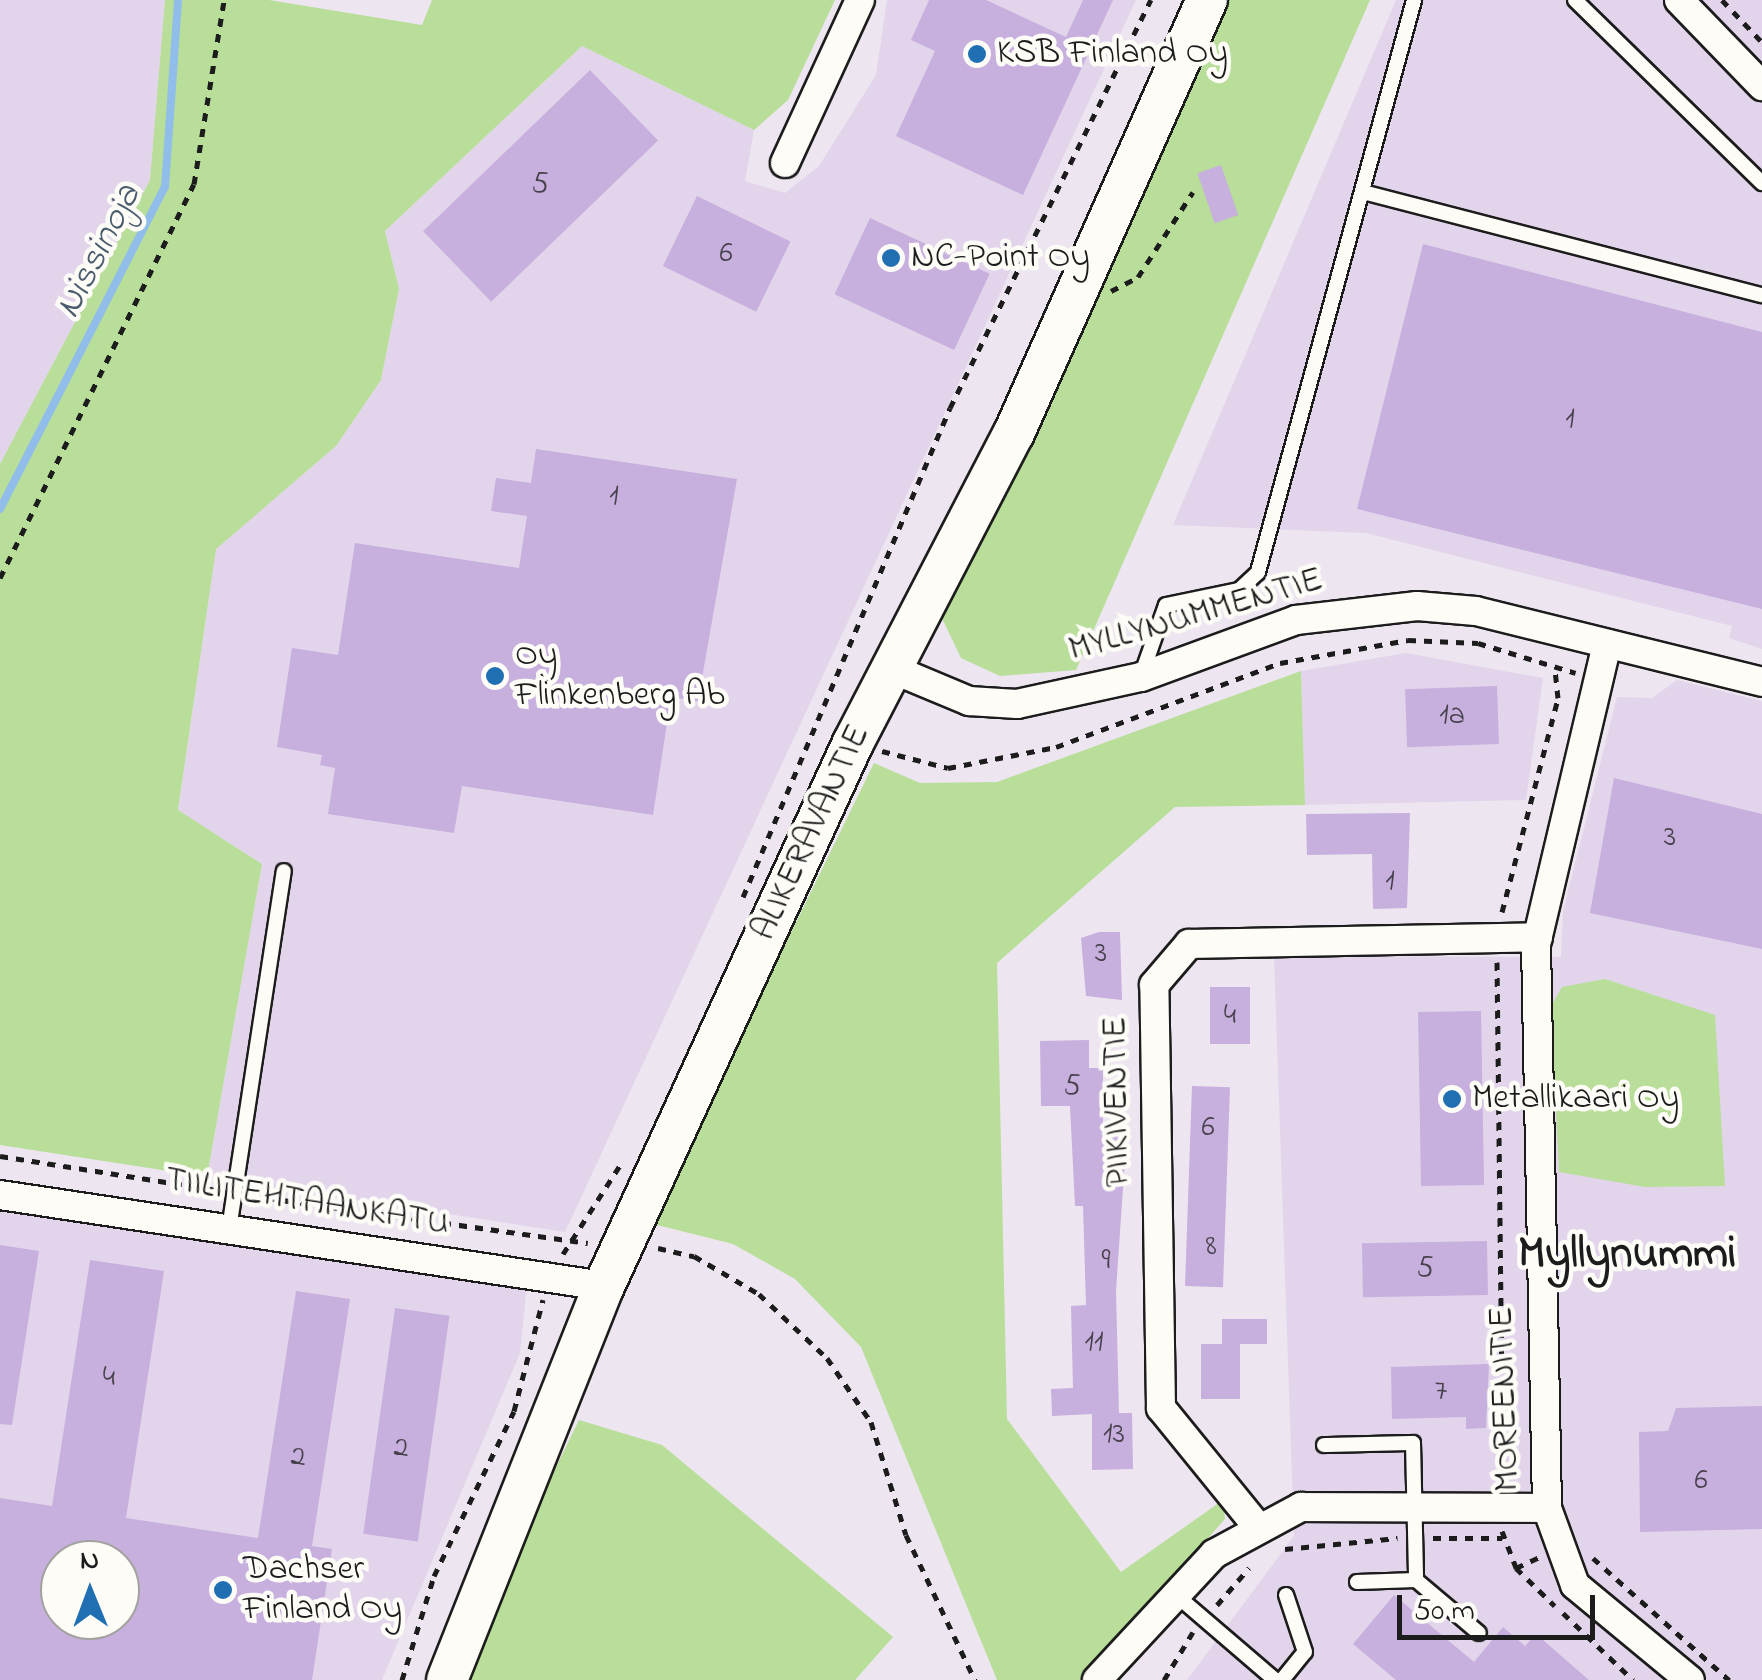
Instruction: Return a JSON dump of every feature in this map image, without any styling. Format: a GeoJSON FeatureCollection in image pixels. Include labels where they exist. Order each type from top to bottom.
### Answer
{"type":"FeatureCollection","features":[{"type":"Feature","properties":{"kind":"street"},"geometry":{"type":"LineString","coordinates":[[785,163],[860,0]]}},
{"type":"Feature","properties":{"kind":"street","name":"ALIKERAVANTIE"},"geometry":{"type":"LineString","coordinates":[[448,1680],[604,1286],[835,735],[890,668],[1079,287],[1207,0]]}},
{"type":"Feature","properties":{"kind":"street"},"geometry":{"type":"LineString","coordinates":[[1679,0],[1762,86]]}},
{"type":"Feature","properties":{"kind":"street","name":"MYLLYNUMMENTIE"},"geometry":{"type":"LineString","coordinates":[[890,668],[969,701],[1017,704],[1141,677],[1296,620],[1357,608],[1476,611],[1762,682]]}},
{"type":"Feature","properties":{"kind":"street","name":"MOREENITIE"},"geometry":{"type":"LineString","coordinates":[[1607,644],[1538,937],[1547,1508],[1555,1550],[1576,1585],[1690,1680]]}},
{"type":"Feature","properties":{"kind":"street","name":"PIIKIVENTIE"},"geometry":{"type":"LineString","coordinates":[[1257,1526],[1161,1408],[1154,986],[1190,944],[1538,937]]}},
{"type":"Feature","properties":{"kind":"street","name":"TIILITEHTAANKATU"},"geometry":{"type":"LineString","coordinates":[[0,1195],[604,1286]]}},
{"type":"Feature","properties":{"kind":"street"},"geometry":{"type":"LineString","coordinates":[[1096,1680],[1176,1595],[1257,1526],[1301,1507],[1547,1508]]}},
{"type":"Feature","properties":{"kind":"lane"},"geometry":{"type":"LineString","coordinates":[[1141,677],[1166,605],[1239,590],[1258,572],[1414,0]]}},
{"type":"Feature","properties":{"kind":"lane"},"geometry":{"type":"LineString","coordinates":[[1575,0],[1762,183]]}},
{"type":"Feature","properties":{"kind":"lane"},"geometry":{"type":"LineString","coordinates":[[1364,192],[1762,294]]}},
{"type":"Feature","properties":{"kind":"lane"},"geometry":{"type":"LineString","coordinates":[[229,1229],[284,871]]}},
{"type":"Feature","properties":{"kind":"lane"},"geometry":{"type":"LineString","coordinates":[[1324,1445],[1413,1443],[1416,1580]]}},
{"type":"Feature","properties":{"kind":"lane"},"geometry":{"type":"LineString","coordinates":[[1356,1582],[1416,1580],[1479,1633]]}},
{"type":"Feature","properties":{"kind":"lane"},"geometry":{"type":"LineString","coordinates":[[1176,1595],[1278,1680],[1305,1652],[1286,1594]]}},
{"type":"Feature","properties":{"kind":"path"},"geometry":{"type":"LineString","coordinates":[[0,578],[194,184],[224,0]]}},
{"type":"Feature","properties":{"kind":"path"},"geometry":{"type":"LineString","coordinates":[[738,909],[835,735],[950,408],[1151,0]]}},
{"type":"Feature","properties":{"kind":"path"},"geometry":{"type":"LineString","coordinates":[[1722,0],[1762,42]]}},
{"type":"Feature","properties":{"kind":"path"},"geometry":{"type":"LineString","coordinates":[[1079,287],[1114,291],[1138,277],[1193,192]]}},
{"type":"Feature","properties":{"kind":"path"},"geometry":{"type":"LineString","coordinates":[[835,735],[948,768],[1056,746],[1280,662],[1408,640],[1478,643],[1599,678]]}},
{"type":"Feature","properties":{"kind":"path"},"geometry":{"type":"LineString","coordinates":[[0,1156],[568,1245],[626,1240],[710,1265],[759,1294],[827,1358],[871,1422],[906,1535],[975,1680]]}},
{"type":"Feature","properties":{"kind":"path"},"geometry":{"type":"LineString","coordinates":[[402,1680],[434,1576],[514,1410],[550,1277],[625,1157]]}},
{"type":"Feature","properties":{"kind":"path"},"geometry":{"type":"LineString","coordinates":[[1273,1552],[1321,1540],[1502,1538]]}},
{"type":"Feature","properties":{"kind":"path"},"geometry":{"type":"LineString","coordinates":[[1164,1680],[1204,1619],[1260,1561]]}},
{"type":"Feature","properties":{"kind":"shaded area"},"geometry":{"type":"Polygon","coordinates":[[[0,0],[165,0],[150,180],[0,464],[0,0]]]}},
{"type":"Feature","properties":{"kind":"shaded area"},"geometry":{"type":"Polygon","coordinates":[[[887,0],[1136,0],[565,1232],[207,1177],[262,864],[178,811],[216,548],[336,446],[381,380],[399,289],[385,231],[582,46],[754,130],[745,181],[785,193],[819,166],[876,75],[887,0]]]}},
{"type":"Feature","properties":{"kind":"shaded area"},"geometry":{"type":"Polygon","coordinates":[[[1396,0],[1762,0],[1762,649],[1729,638],[1732,626],[1366,533],[1173,525],[1396,0]]]}},
{"type":"Feature","properties":{"kind":"shaded area"},"geometry":{"type":"Polygon","coordinates":[[[1406,653],[1543,678],[1526,800],[1305,805],[1301,671],[1406,653]]]}},
{"type":"Feature","properties":{"kind":"shaded area"},"geometry":{"type":"Polygon","coordinates":[[[1677,680],[1762,701],[1762,1680],[1187,1680],[1294,1536],[1274,956],[1561,957],[1563,911],[1617,697],[1652,698],[1677,680]]]}},
{"type":"Feature","properties":{"kind":"shaded area"},"geometry":{"type":"Polygon","coordinates":[[[0,1203],[527,1284],[520,1353],[382,1680],[0,1680],[0,1203]]]}},
{"type":"Feature","properties":{"kind":"green space"},"geometry":{"type":"Polygon","coordinates":[[[165,0],[269,0],[422,25],[432,0],[835,0],[788,100],[754,130],[582,46],[385,231],[399,289],[381,380],[336,446],[216,549],[178,810],[262,864],[207,1177],[0,1145],[0,464],[150,180],[165,0]]]}},
{"type":"Feature","properties":{"kind":"green space"},"geometry":{"type":"Polygon","coordinates":[[[1207,0],[1370,0],[1076,670],[1000,676],[961,658],[940,614],[1207,0]]]}},
{"type":"Feature","properties":{"kind":"green space"},"geometry":{"type":"Polygon","coordinates":[[[1301,671],[1305,805],[1175,807],[997,963],[1007,1419],[1121,1572],[1223,1500],[1225,1519],[1082,1680],[997,1680],[861,1347],[795,1279],[733,1244],[649,1223],[874,763],[920,783],[997,782],[1301,671]]]}},
{"type":"Feature","properties":{"kind":"green space"},"geometry":{"type":"Polygon","coordinates":[[[1605,979],[1715,1015],[1725,1186],[1645,1187],[1559,1172],[1551,1006],[1562,987],[1605,979]]]}},
{"type":"Feature","properties":{"kind":"green space"},"geometry":{"type":"Polygon","coordinates":[[[579,1420],[662,1445],[893,1637],[855,1680],[467,1680],[493,1597],[579,1420]]]}},
{"type":"Feature","properties":{"kind":"building"},"geometry":{"type":"Polygon","coordinates":[[[929,0],[986,0],[1066,37],[1083,0],[1113,0],[1023,195],[896,136],[935,51],[911,40],[929,0]]]}},
{"type":"Feature","properties":{"kind":"building"},"geometry":{"type":"Polygon","coordinates":[[[590,70],[658,140],[491,302],[423,231],[590,70]]]}},
{"type":"Feature","properties":{"kind":"building"},"geometry":{"type":"Polygon","coordinates":[[[1221,165],[1238,215],[1215,223],[1197,173],[1221,165]]]}},
{"type":"Feature","properties":{"kind":"building"},"geometry":{"type":"Polygon","coordinates":[[[697,196],[790,242],[756,312],[663,266],[697,196]]]}},
{"type":"Feature","properties":{"kind":"building"},"geometry":{"type":"Polygon","coordinates":[[[870,218],[990,274],[954,350],[835,294],[870,218]]]}},
{"type":"Feature","properties":{"kind":"building"},"geometry":{"type":"Polygon","coordinates":[[[1423,244],[1762,332],[1762,609],[1357,509],[1423,244]]]}},
{"type":"Feature","properties":{"kind":"building","name":"Oy Flinkenberg Ab"},"geometry":{"type":"Polygon","coordinates":[[[536,449],[737,479],[698,701],[671,697],[653,815],[462,786],[454,833],[328,814],[335,768],[320,765],[322,755],[277,747],[292,648],[338,655],[355,543],[519,568],[527,516],[491,511],[496,478],[531,483],[536,449]]]}},
{"type":"Feature","properties":{"kind":"building"},"geometry":{"type":"Polygon","coordinates":[[[1497,686],[1499,744],[1407,747],[1405,689],[1497,686]]]}},
{"type":"Feature","properties":{"kind":"building"},"geometry":{"type":"Polygon","coordinates":[[[1614,778],[1762,814],[1762,949],[1590,913],[1614,778]]]}},
{"type":"Feature","properties":{"kind":"building"},"geometry":{"type":"Polygon","coordinates":[[[1410,813],[1407,908],[1373,909],[1372,854],[1307,855],[1306,814],[1410,813]]]}},
{"type":"Feature","properties":{"kind":"building"},"geometry":{"type":"Polygon","coordinates":[[[1099,932],[1120,932],[1122,1000],[1086,996],[1081,938],[1099,932]]]}},
{"type":"Feature","properties":{"kind":"building"},"geometry":{"type":"Polygon","coordinates":[[[1210,987],[1250,987],[1250,1044],[1210,1044],[1210,987]]]}},
{"type":"Feature","properties":{"kind":"building","name":"Metallikaari Oy"},"geometry":{"type":"Polygon","coordinates":[[[1481,1011],[1484,1185],[1421,1186],[1418,1012],[1481,1011]]]}},
{"type":"Feature","properties":{"kind":"building"},"geometry":{"type":"Polygon","coordinates":[[[1089,1040],[1089,1068],[1103,1068],[1103,1132],[1116,1131],[1125,1158],[1116,1291],[1119,1413],[1132,1413],[1133,1469],[1092,1470],[1092,1414],[1052,1416],[1051,1389],[1073,1388],[1071,1306],[1086,1305],[1083,1206],[1075,1206],[1070,1106],[1041,1106],[1040,1041],[1089,1040]]]}},
{"type":"Feature","properties":{"kind":"building"},"geometry":{"type":"Polygon","coordinates":[[[1192,1086],[1230,1087],[1223,1287],[1185,1286],[1192,1086]]]}},
{"type":"Feature","properties":{"kind":"building"},"geometry":{"type":"Polygon","coordinates":[[[1487,1241],[1488,1295],[1363,1297],[1362,1243],[1487,1241]]]}},
{"type":"Feature","properties":{"kind":"building"},"geometry":{"type":"Polygon","coordinates":[[[0,1245],[39,1251],[12,1425],[0,1424],[0,1245]]]}},
{"type":"Feature","properties":{"kind":"building"},"geometry":{"type":"Polygon","coordinates":[[[90,1260],[164,1271],[126,1518],[258,1538],[296,1291],[350,1299],[312,1546],[332,1549],[312,1680],[0,1680],[0,1498],[52,1506],[90,1260]]]}},
{"type":"Feature","properties":{"kind":"building"},"geometry":{"type":"Polygon","coordinates":[[[395,1308],[449,1316],[418,1541],[363,1534],[395,1308]]]}},
{"type":"Feature","properties":{"kind":"building"},"geometry":{"type":"Polygon","coordinates":[[[1222,1319],[1267,1319],[1267,1344],[1240,1344],[1240,1399],[1201,1399],[1201,1344],[1222,1344],[1222,1319]]]}},
{"type":"Feature","properties":{"kind":"building"},"geometry":{"type":"Polygon","coordinates":[[[1489,1364],[1486,1428],[1466,1429],[1466,1417],[1392,1419],[1391,1367],[1489,1364]]]}},
{"type":"Feature","properties":{"kind":"building"},"geometry":{"type":"Polygon","coordinates":[[[1762,1406],[1762,1529],[1640,1532],[1639,1432],[1668,1431],[1676,1408],[1762,1406]]]}},
{"type":"Feature","properties":{"kind":"building"},"geometry":{"type":"Polygon","coordinates":[[[1394,1595],[1474,1662],[1503,1627],[1525,1646],[1536,1634],[1589,1680],[1396,1680],[1353,1644],[1394,1595]]]}},
{"type":"Feature","properties":{"kind":"waterway","name":"Nissinoja"},"geometry":{"type":"LineString","coordinates":[[0,509],[165,187],[178,0]]}},
{"type":"Feature","properties":{"kind":"place","name":"KSB Finland Oy"},"geometry":{"type":"Point","coordinates":[977,54]}},
{"type":"Feature","properties":{"kind":"place","name":"NC-Point Oy"},"geometry":{"type":"Point","coordinates":[891,258]}},
{"type":"Feature","properties":{"kind":"place","name":"Oy Flinkenberg Ab"},"geometry":{"type":"Point","coordinates":[495,676]}},
{"type":"Feature","properties":{"kind":"place","name":"Metallikaari Oy"},"geometry":{"type":"Point","coordinates":[1452,1099]}},
{"type":"Feature","properties":{"kind":"place","name":"Dachser Finland Oy"},"geometry":{"type":"Point","coordinates":[223,1590]}},
{"type":"Feature","properties":{"kind":"district","name":"Myllynummi"},"geometry":{"type":"Point","coordinates":[1627,1256]}}]}
